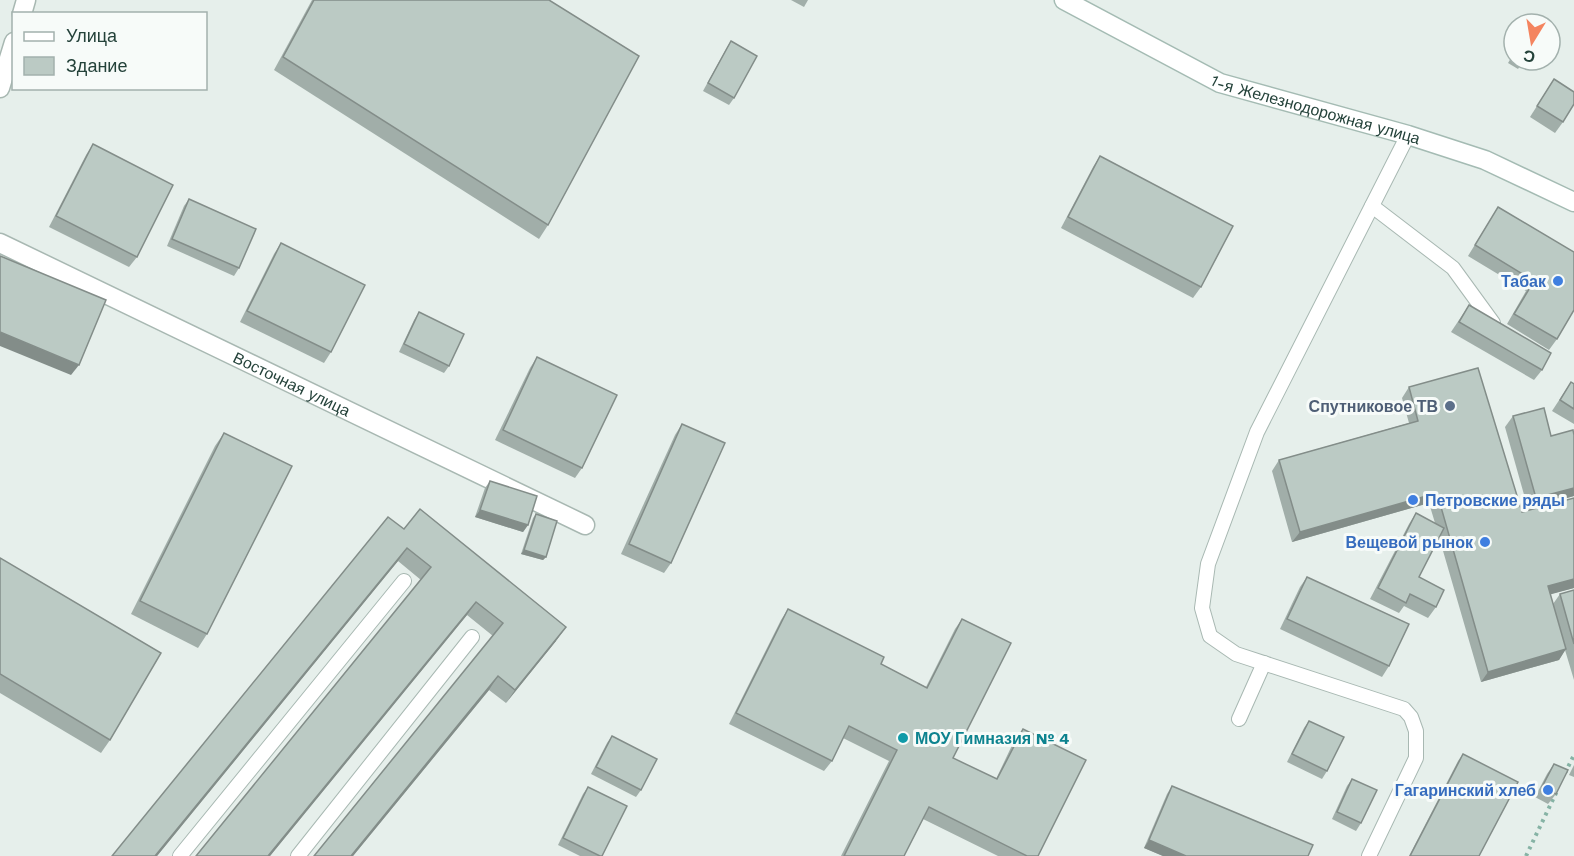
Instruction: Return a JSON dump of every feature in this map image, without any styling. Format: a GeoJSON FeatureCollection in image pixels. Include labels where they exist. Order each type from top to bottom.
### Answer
{"type":"FeatureCollection","features":[{"type":"Feature","properties":{"kind":"street","name":"1-я Железнодорожная улица"},"geometry":{"type":"LineString","coordinates":[[1064,0],[1220,83],[1408,135],[1506,168],[1574,202]]}},
{"type":"Feature","properties":{"kind":"street"},"geometry":{"type":"LineString","coordinates":[[0,88],[12,49]]}},
{"type":"Feature","properties":{"kind":"street","name":"Восточная улица"},"geometry":{"type":"LineString","coordinates":[[0,243],[585,525]]}},
{"type":"Feature","properties":{"kind":"lane"},"geometry":{"type":"LineString","coordinates":[[1369,856],[1416,758],[1416,731],[1411,717],[1404,709],[1236,654],[1210,636],[1202,608],[1208,564],[1257,432],[1408,135]]}},
{"type":"Feature","properties":{"kind":"lane"},"geometry":{"type":"LineString","coordinates":[[1372,206],[1453,268],[1493,323]]}},
{"type":"Feature","properties":{"kind":"lane"},"geometry":{"type":"LineString","coordinates":[[180,856],[404,581]]}},
{"type":"Feature","properties":{"kind":"lane"},"geometry":{"type":"LineString","coordinates":[[298,856],[472,637]]}},
{"type":"Feature","properties":{"kind":"lane"},"geometry":{"type":"LineString","coordinates":[[1239,719],[1264,663]]}},
{"type":"Feature","properties":{"kind":"path"},"geometry":{"type":"LineString","coordinates":[[1564,775],[1574,755]]}},
{"type":"Feature","properties":{"kind":"path"},"geometry":{"type":"LineString","coordinates":[[1526,856],[1560,785]]}},
{"type":"Feature","properties":{"kind":"building"},"geometry":{"type":"Polygon","coordinates":[[[314,0],[549,0],[639,56],[548,225],[283,57],[314,0]]]}},
{"type":"Feature","properties":{"kind":"building"},"geometry":{"type":"Polygon","coordinates":[[[731,41],[757,56],[734,98],[708,83],[731,41]]]}},
{"type":"Feature","properties":{"kind":"building"},"geometry":{"type":"Polygon","coordinates":[[[1554,79],[1574,92],[1574,104],[1563,122],[1537,106],[1554,79]]]}},
{"type":"Feature","properties":{"kind":"building"},"geometry":{"type":"Polygon","coordinates":[[[93,144],[173,185],[137,257],[56,216],[93,144]]]}},
{"type":"Feature","properties":{"kind":"building"},"geometry":{"type":"Polygon","coordinates":[[[1100,156],[1233,226],[1201,287],[1068,217],[1100,156]]]}},
{"type":"Feature","properties":{"kind":"building"},"geometry":{"type":"Polygon","coordinates":[[[189,199],[256,229],[239,268],[172,239],[189,199]]]}},
{"type":"Feature","properties":{"kind":"building"},"geometry":{"type":"Polygon","coordinates":[[[1498,207],[1574,252],[1574,310],[1557,339],[1514,314],[1534,281],[1475,245],[1498,207]]]}},
{"type":"Feature","properties":{"kind":"building"},"geometry":{"type":"Polygon","coordinates":[[[281,243],[365,285],[331,352],[247,311],[281,243]]]}},
{"type":"Feature","properties":{"kind":"building"},"geometry":{"type":"Polygon","coordinates":[[[0,256],[106,300],[79,365],[0,332],[0,256]]]}},
{"type":"Feature","properties":{"kind":"building"},"geometry":{"type":"Polygon","coordinates":[[[1469,305],[1551,353],[1542,370],[1459,322],[1469,305]]]}},
{"type":"Feature","properties":{"kind":"building"},"geometry":{"type":"Polygon","coordinates":[[[419,312],[464,334],[449,366],[404,344],[419,312]]]}},
{"type":"Feature","properties":{"kind":"building"},"geometry":{"type":"Polygon","coordinates":[[[537,357],[617,395],[582,468],[503,430],[537,357]]]}},
{"type":"Feature","properties":{"kind":"building"},"geometry":{"type":"Polygon","coordinates":[[[1478,368],[1522,512],[1574,498],[1574,579],[1548,586],[1566,649],[1488,672],[1437,493],[1300,532],[1279,460],[1418,421],[1409,387],[1478,368]]]}},
{"type":"Feature","properties":{"kind":"building"},"geometry":{"type":"Polygon","coordinates":[[[1571,382],[1574,384],[1574,409],[1560,400],[1571,382]]]}},
{"type":"Feature","properties":{"kind":"building"},"geometry":{"type":"Polygon","coordinates":[[[1544,408],[1551,436],[1573,430],[1574,488],[1536,498],[1513,416],[1544,408]]]}},
{"type":"Feature","properties":{"kind":"building"},"geometry":{"type":"Polygon","coordinates":[[[682,424],[725,443],[671,563],[629,544],[682,424]]]}},
{"type":"Feature","properties":{"kind":"building"},"geometry":{"type":"Polygon","coordinates":[[[224,433],[292,466],[207,634],[140,601],[224,433]]]}},
{"type":"Feature","properties":{"kind":"building"},"geometry":{"type":"Polygon","coordinates":[[[490,481],[537,496],[528,525],[480,510],[490,481]]]}},
{"type":"Feature","properties":{"kind":"building"},"geometry":{"type":"Polygon","coordinates":[[[420,509],[566,627],[515,690],[498,676],[351,856],[314,856],[503,623],[476,602],[268,856],[196,856],[431,567],[407,548],[155,856],[112,856],[388,517],[404,529],[420,509]]]}},
{"type":"Feature","properties":{"kind":"building"},"geometry":{"type":"Polygon","coordinates":[[[1416,513],[1444,528],[1419,577],[1444,590],[1436,607],[1410,594],[1406,603],[1378,588],[1416,513]]]}},
{"type":"Feature","properties":{"kind":"building"},"geometry":{"type":"Polygon","coordinates":[[[536,514],[557,521],[546,557],[524,550],[536,514]]]}},
{"type":"Feature","properties":{"kind":"building"},"geometry":{"type":"Polygon","coordinates":[[[0,558],[161,653],[110,740],[0,674],[0,558]]]}},
{"type":"Feature","properties":{"kind":"building"},"geometry":{"type":"Polygon","coordinates":[[[1307,577],[1409,624],[1389,666],[1287,619],[1307,577]]]}},
{"type":"Feature","properties":{"kind":"building"},"geometry":{"type":"Polygon","coordinates":[[[1574,590],[1574,644],[1560,594],[1574,590]]]}},
{"type":"Feature","properties":{"kind":"building","name":"МОУ Гимназия № 4"},"geometry":{"type":"Polygon","coordinates":[[[788,609],[884,657],[881,664],[927,688],[962,619],[1011,643],[953,758],[997,779],[1023,729],[1086,760],[1038,856],[1027,856],[929,807],[904,856],[844,856],[897,750],[849,726],[832,761],[736,713],[788,609]]]}},
{"type":"Feature","properties":{"kind":"building"},"geometry":{"type":"Polygon","coordinates":[[[1309,721],[1344,737],[1327,771],[1292,754],[1309,721]]]}},
{"type":"Feature","properties":{"kind":"building"},"geometry":{"type":"Polygon","coordinates":[[[612,736],[657,759],[641,790],[596,767],[612,736]]]}},
{"type":"Feature","properties":{"kind":"building"},"geometry":{"type":"Polygon","coordinates":[[[1463,754],[1518,782],[1479,856],[1410,856],[1463,754]]]}},
{"type":"Feature","properties":{"kind":"building"},"geometry":{"type":"Polygon","coordinates":[[[1554,764],[1568,770],[1556,794],[1542,787],[1554,764]]]}},
{"type":"Feature","properties":{"kind":"building"},"geometry":{"type":"Polygon","coordinates":[[[1352,779],[1377,790],[1361,823],[1337,812],[1352,779]]]}},
{"type":"Feature","properties":{"kind":"building"},"geometry":{"type":"Polygon","coordinates":[[[1172,786],[1313,845],[1308,856],[1186,856],[1149,840],[1172,786]]]}},
{"type":"Feature","properties":{"kind":"building"},"geometry":{"type":"Polygon","coordinates":[[[588,787],[627,806],[602,856],[563,838],[588,787]]]}},
{"type":"Feature","properties":{"kind":"place","name":"Табак"},"geometry":{"type":"Point","coordinates":[1558,281]}},
{"type":"Feature","properties":{"kind":"place","name":"Спутниковое ТВ"},"geometry":{"type":"Point","coordinates":[1450,406]}},
{"type":"Feature","properties":{"kind":"place","name":"Петровские ряды"},"geometry":{"type":"Point","coordinates":[1413,500]}},
{"type":"Feature","properties":{"kind":"place","name":"Вещевой рынок"},"geometry":{"type":"Point","coordinates":[1485,542]}},
{"type":"Feature","properties":{"kind":"place","name":"МОУ Гимназия № 4"},"geometry":{"type":"Point","coordinates":[903,738]}},
{"type":"Feature","properties":{"kind":"place","name":"Гагаринский хлеб"},"geometry":{"type":"Point","coordinates":[1548,790]}}]}
